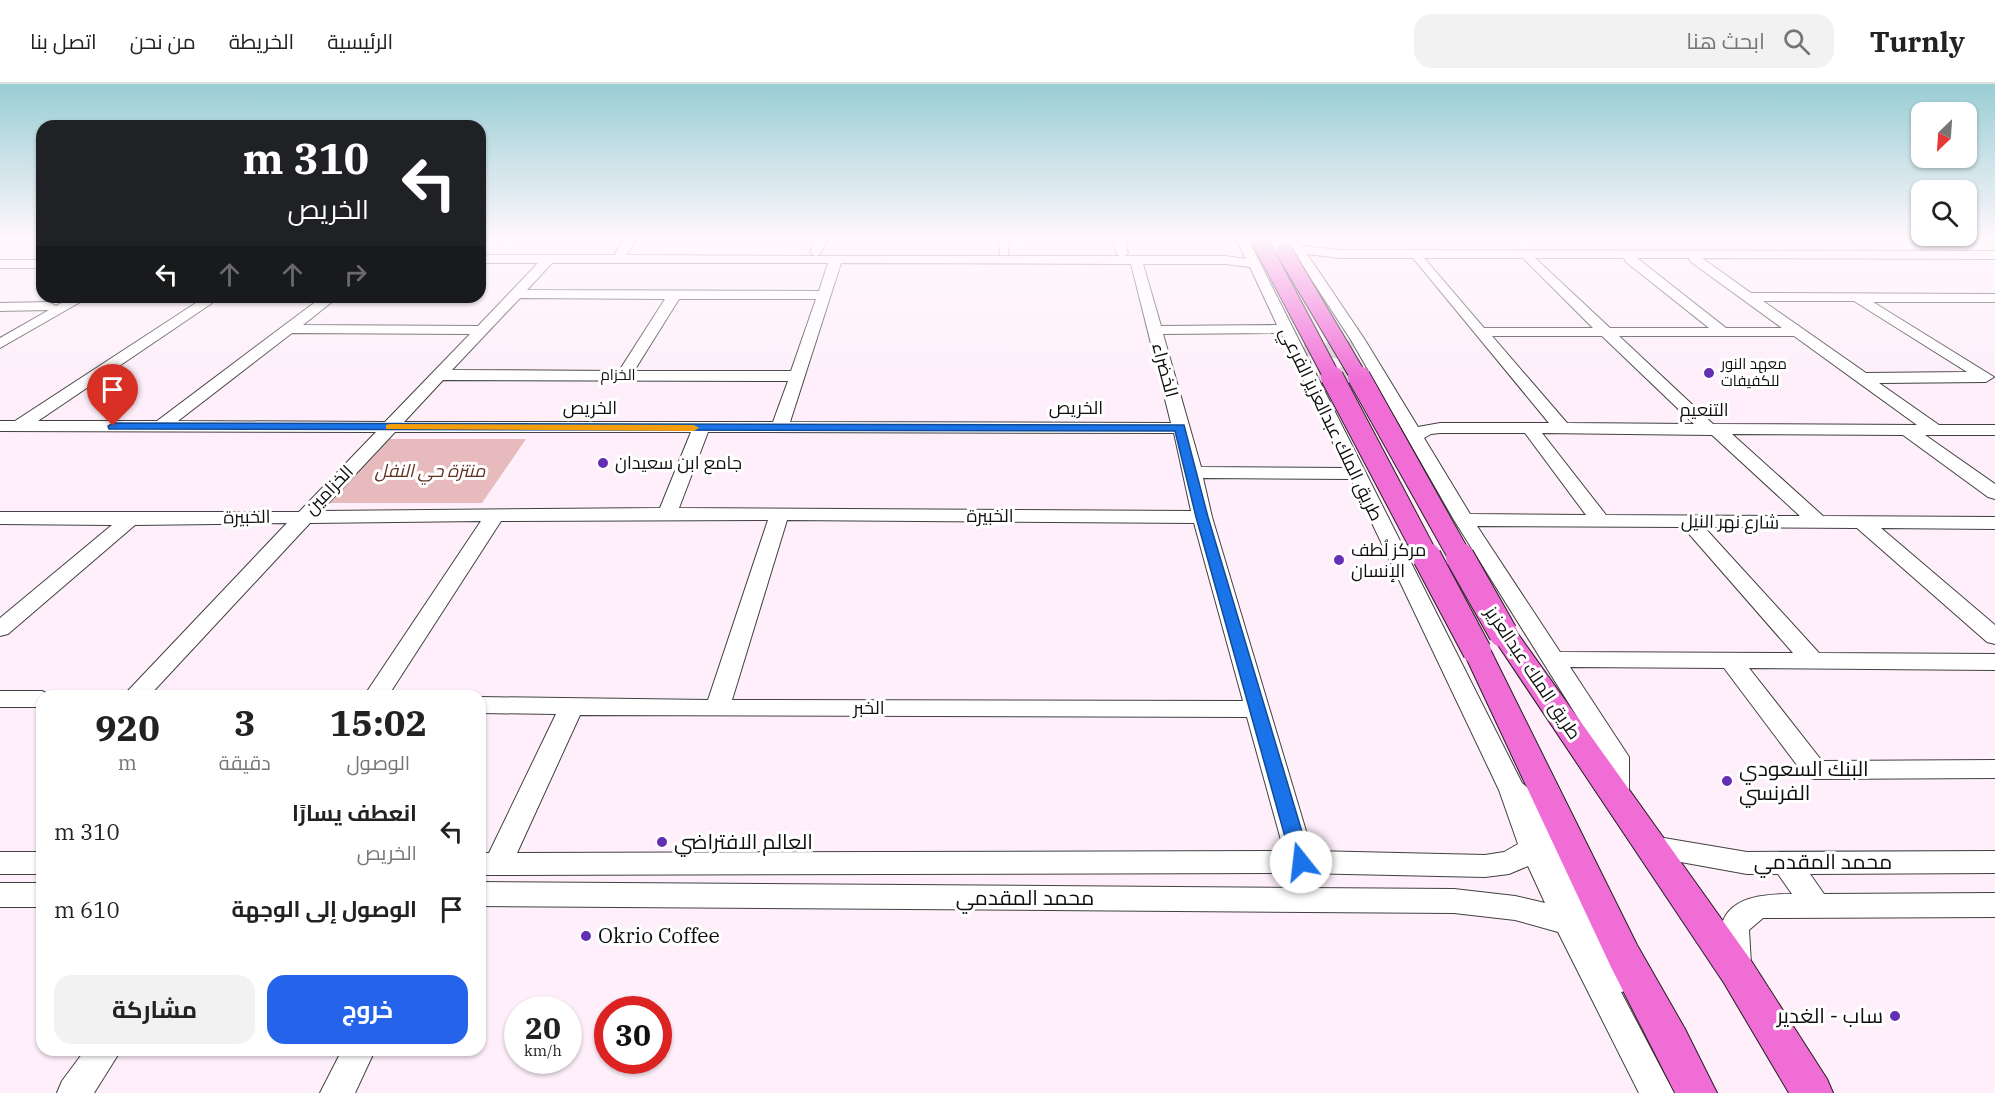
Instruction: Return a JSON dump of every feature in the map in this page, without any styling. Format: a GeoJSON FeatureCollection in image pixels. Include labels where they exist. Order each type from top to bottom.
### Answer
{"type":"FeatureCollection","features":[{"type":"Feature","properties":{"kind":"main road","name":"طريق الملك عبدالعزيز"},"geometry":{"type":"LineString","coordinates":[[1274,286],[1490,642],[1616,796],[1737,971],[1812,1093]]}},
{"type":"Feature","properties":{"kind":"main road","name":"طريق الملك عبدالعزيز"},"geometry":{"type":"LineString","coordinates":[[1305,286],[1362,382],[1490,642],[1623,956],[1671,1042],[1696,1093]]}},
{"type":"Feature","properties":{"kind":"street","name":"الخزامين"},"geometry":{"type":"LineString","coordinates":[[141,690],[523,286]]}},
{"type":"Feature","properties":{"kind":"street"},"geometry":{"type":"LineString","coordinates":[[780,427],[828,286]]}},
{"type":"Feature","properties":{"kind":"street","name":"الخضراء"},"geometry":{"type":"LineString","coordinates":[[1139,286],[1154,330],[1202,517],[1301,862]]}},
{"type":"Feature","properties":{"kind":"street","name":"طريق الملك عبدالعزيز الفرعي"},"geometry":{"type":"LineString","coordinates":[[1268,286],[1292,338],[1316,381],[1355,474],[1512,790],[1536,810],[1598,948],[1671,1042]]}},
{"type":"Feature","properties":{"kind":"street"},"geometry":{"type":"LineString","coordinates":[[1322,286],[1355,343],[1381,378],[1390,398],[1464,520],[1616,757],[1616,796]]}},
{"type":"Feature","properties":{"kind":"street"},"geometry":{"type":"LineString","coordinates":[[1441,286],[1563,429]]}},
{"type":"Feature","properties":{"kind":"street"},"geometry":{"type":"LineString","coordinates":[[1563,286],[1606,332],[1819,523]]}},
{"type":"Feature","properties":{"kind":"street"},"geometry":{"type":"LineString","coordinates":[[1665,286],[1723,332]]}},
{"type":"Feature","properties":{"kind":"street"},"geometry":{"type":"LineString","coordinates":[[1733,286],[1935,430]]}},
{"type":"Feature","properties":{"kind":"street"},"geometry":{"type":"LineString","coordinates":[[515,294],[825,295]]}},
{"type":"Feature","properties":{"kind":"street"},"geometry":{"type":"LineString","coordinates":[[624,375],[674,295]]}},
{"type":"Feature","properties":{"kind":"street"},"geometry":{"type":"LineString","coordinates":[[1748,297],[1995,298]]}},
{"type":"Feature","properties":{"kind":"street"},"geometry":{"type":"LineString","coordinates":[[1858,297],[1990,377]]}},
{"type":"Feature","properties":{"kind":"street"},"geometry":{"type":"LineString","coordinates":[[0,334],[55,303]]}},
{"type":"Feature","properties":{"kind":"street"},"geometry":{"type":"LineString","coordinates":[[0,344],[72,303]]}},
{"type":"Feature","properties":{"kind":"street"},"geometry":{"type":"LineString","coordinates":[[20,426],[205,303]]}},
{"type":"Feature","properties":{"kind":"street"},"geometry":{"type":"LineString","coordinates":[[160,427],[323,303]]}},
{"type":"Feature","properties":{"kind":"street"},"geometry":{"type":"LineString","coordinates":[[0,307],[49,306]]}},
{"type":"Feature","properties":{"kind":"street"},"geometry":{"type":"LineString","coordinates":[[288,329],[480,330]]}},
{"type":"Feature","properties":{"kind":"street"},"geometry":{"type":"LineString","coordinates":[[1154,330],[1292,338]]}},
{"type":"Feature","properties":{"kind":"street"},"geometry":{"type":"LineString","coordinates":[[1480,332],[1796,332]]}},
{"type":"Feature","properties":{"kind":"street","name":"الخزام"},"geometry":{"type":"LineString","coordinates":[[439,375],[797,376]]}},
{"type":"Feature","properties":{"kind":"street"},"geometry":{"type":"LineString","coordinates":[[1861,378],[1990,377]]}},
{"type":"Feature","properties":{"kind":"street"},"geometry":{"type":"LineString","coordinates":[[1368,378],[1390,398]]}},
{"type":"Feature","properties":{"kind":"street","name":"الخريص"},"geometry":{"type":"LineString","coordinates":[[0,426],[1180,428]]}},
{"type":"Feature","properties":{"kind":"street"},"geometry":{"type":"LineString","coordinates":[[667,514],[701,428]]}},
{"type":"Feature","properties":{"kind":"street","name":"التنعيم"},"geometry":{"type":"LineString","coordinates":[[1414,437],[1427,429],[1477,428],[1995,430]]}},
{"type":"Feature","properties":{"kind":"street"},"geometry":{"type":"LineString","coordinates":[[1530,429],[1601,521]]}},
{"type":"Feature","properties":{"kind":"street"},"geometry":{"type":"LineString","coordinates":[[1907,430],[1995,493]]}},
{"type":"Feature","properties":{"kind":"street"},"geometry":{"type":"LineString","coordinates":[[1192,472],[1355,474]]}},
{"type":"Feature","properties":{"kind":"street","name":"الخبيرة"},"geometry":{"type":"LineString","coordinates":[[0,518],[667,514],[1202,517]]}},
{"type":"Feature","properties":{"kind":"street"},"geometry":{"type":"LineString","coordinates":[[380,690],[495,515]]}},
{"type":"Feature","properties":{"kind":"street"},"geometry":{"type":"LineString","coordinates":[[717,708],[778,515]]}},
{"type":"Feature","properties":{"kind":"street"},"geometry":{"type":"LineString","coordinates":[[4,622],[130,519]]}},
{"type":"Feature","properties":{"kind":"street","name":"شارع نهر النيل"},"geometry":{"type":"LineString","coordinates":[[1464,520],[1995,523]]}},
{"type":"Feature","properties":{"kind":"street"},"geometry":{"type":"LineString","coordinates":[[1688,521],[1814,662]]}},
{"type":"Feature","properties":{"kind":"street"},"geometry":{"type":"LineString","coordinates":[[1863,523],[1995,637]]}},
{"type":"Feature","properties":{"kind":"street"},"geometry":{"type":"LineString","coordinates":[[1554,659],[1995,662]]}},
{"type":"Feature","properties":{"kind":"street"},"geometry":{"type":"LineString","coordinates":[[1731,662],[1815,770],[1995,769]]}},
{"type":"Feature","properties":{"kind":"street"},"geometry":{"type":"LineString","coordinates":[[0,699],[36,699]]}},
{"type":"Feature","properties":{"kind":"street","name":"الخبر"},"geometry":{"type":"LineString","coordinates":[[486,705],[1257,709]]}},
{"type":"Feature","properties":{"kind":"street"},"geometry":{"type":"LineString","coordinates":[[489,864],[571,707]]}},
{"type":"Feature","properties":{"kind":"street"},"geometry":{"type":"LineString","coordinates":[[1512,790],[1534,849],[1568,922],[1657,1093]]}},
{"type":"Feature","properties":{"kind":"street","name":"محمد المقدمي"},"geometry":{"type":"LineString","coordinates":[[1652,847],[1747,863],[1995,862]]}},
{"type":"Feature","properties":{"kind":"street","name":"محمد المقدمي"},"geometry":{"type":"LineString","coordinates":[[489,864],[1301,862],[1485,866],[1509,863],[1534,849]]}},
{"type":"Feature","properties":{"kind":"street"},"geometry":{"type":"LineString","coordinates":[[1785,862],[1817,906]]}},
{"type":"Feature","properties":{"kind":"street"},"geometry":{"type":"LineString","coordinates":[[0,863],[36,863]]}},
{"type":"Feature","properties":{"kind":"street"},"geometry":{"type":"LineString","coordinates":[[1447,866],[1454,901]]}},
{"type":"Feature","properties":{"kind":"street"},"geometry":{"type":"LineString","coordinates":[[0,894],[36,895]]}},
{"type":"Feature","properties":{"kind":"street","name":"محمد المقدمي"},"geometry":{"type":"LineString","coordinates":[[486,894],[1454,901],[1515,908],[1568,922]]}},
{"type":"Feature","properties":{"kind":"street"},"geometry":{"type":"LineString","coordinates":[[1737,971],[1734,926],[1741,917],[1762,906],[1995,905]]}},
{"type":"Feature","properties":{"kind":"street"},"geometry":{"type":"LineString","coordinates":[[74,1093],[101,1056]]}},
{"type":"Feature","properties":{"kind":"street"},"geometry":{"type":"LineString","coordinates":[[337,1093],[356,1056]]}},
{"type":"Feature","properties":{"kind":"green space","name":"منتزة حي النفل"},"geometry":{"type":"Polygon","coordinates":[[[384,439],[526,439],[482,503],[326,503],[384,439]]]}},
{"type":"Feature","properties":{"kind":"tunnel"},"geometry":{"type":"LineString","coordinates":[[1304,348],[1335,351],[1353,346]]}},
{"type":"Feature","properties":{"kind":"tunnel"},"geometry":{"type":"LineString","coordinates":[[1319,375],[1344,374],[1368,378],[1364,377]]}},
{"type":"Feature","properties":{"kind":"slow traffic"},"geometry":{"type":"LineString","coordinates":[[390,427],[694,428]]}},
{"type":"Feature","properties":{"kind":"place","name":"معهد النور للكفيفات"},"geometry":{"type":"Point","coordinates":[1709,373]}},
{"type":"Feature","properties":{"kind":"place","name":"جامع ابن سعيدان"},"geometry":{"type":"Point","coordinates":[603,463]}},
{"type":"Feature","properties":{"kind":"place","name":"مركز لُطف الإنسان"},"geometry":{"type":"Point","coordinates":[1339,560]}},
{"type":"Feature","properties":{"kind":"place","name":"البنك السعودي الفرنسي"},"geometry":{"type":"Point","coordinates":[1727,781]}},
{"type":"Feature","properties":{"kind":"place","name":"العالم الافتراضي"},"geometry":{"type":"Point","coordinates":[662,842]}},
{"type":"Feature","properties":{"kind":"place","name":"Okrio Coffee"},"geometry":{"type":"Point","coordinates":[586,936]}},
{"type":"Feature","properties":{"kind":"place","name":"ساب - الغدير"},"geometry":{"type":"Point","coordinates":[1895,1016]}},
{"type":"Feature","properties":{"kind":"route"},"geometry":{"type":"LineString","coordinates":[[113,426],[1180,428],[1202,517],[1301,862]]}}]}
